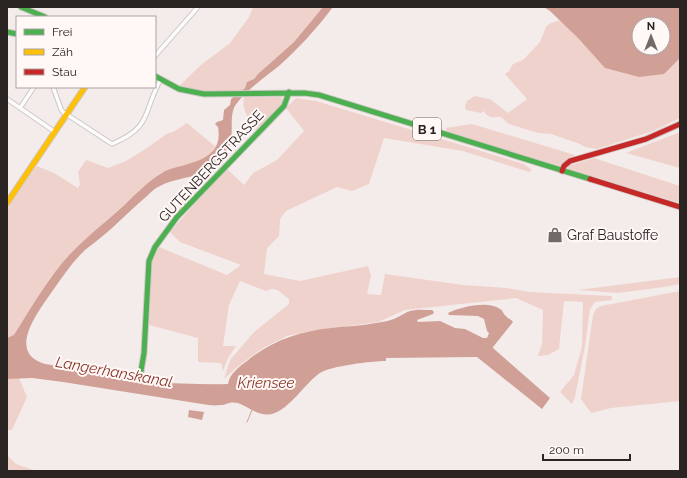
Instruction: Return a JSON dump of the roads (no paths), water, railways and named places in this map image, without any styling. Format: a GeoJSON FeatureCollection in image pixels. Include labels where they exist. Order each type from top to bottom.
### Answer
{"type":"FeatureCollection","features":[{"type":"Feature","properties":{"kind":"main road"},"geometry":{"type":"LineString","coordinates":[[21,7],[43,16]]}},
{"type":"Feature","properties":{"kind":"main road","name":"B 1"},"geometry":{"type":"LineString","coordinates":[[156,76],[179,89],[204,94],[289,92],[319,95],[680,207]]}},
{"type":"Feature","properties":{"kind":"main road"},"geometry":{"type":"LineString","coordinates":[[7,203],[84,88]]}},
{"type":"Feature","properties":{"kind":"main road","name":"GUTENBERGSTRASSE"},"geometry":{"type":"LineString","coordinates":[[140,377],[144,353],[148,272],[150,257],[155,247],[177,217],[192,200],[284,106],[289,92]]}},
{"type":"Feature","properties":{"kind":"main road"},"geometry":{"type":"LineString","coordinates":[[562,171],[564,166],[570,161],[646,139],[680,124]]}},
{"type":"Feature","properties":{"kind":"street"},"geometry":{"type":"LineString","coordinates":[[156,55],[198,7]]}},
{"type":"Feature","properties":{"kind":"street"},"geometry":{"type":"LineString","coordinates":[[52,88],[61,110],[112,144],[140,127],[147,115],[161,79]]}},
{"type":"Feature","properties":{"kind":"street"},"geometry":{"type":"LineString","coordinates":[[20,108],[33,88]]}},
{"type":"Feature","properties":{"kind":"street"},"geometry":{"type":"LineString","coordinates":[[7,99],[55,132]]}},
{"type":"Feature","properties":{"kind":"water","name":"Kriensee"},"geometry":{"type":"Polygon","coordinates":[[[323,7],[333,7],[314,30],[280,65],[252,88],[237,103],[232,114],[231,142],[225,154],[212,167],[200,174],[167,183],[155,189],[111,229],[85,250],[67,270],[33,321],[28,332],[26,342],[28,351],[34,359],[45,364],[129,377],[137,383],[228,384],[233,373],[256,354],[286,338],[319,329],[365,325],[385,321],[394,319],[413,310],[432,310],[434,312],[433,314],[417,320],[418,322],[440,321],[455,328],[465,329],[483,338],[487,338],[489,333],[487,331],[484,319],[478,316],[449,315],[448,313],[474,305],[488,305],[495,306],[501,310],[513,322],[493,348],[550,398],[542,409],[477,357],[386,358],[386,361],[362,363],[325,370],[314,377],[285,407],[279,411],[267,415],[258,413],[238,403],[209,405],[32,378],[7,379],[7,338],[14,335],[43,289],[63,262],[84,241],[156,177],[165,171],[202,159],[212,152],[216,147],[219,135],[218,127],[215,124],[223,120],[224,110],[230,105],[231,99],[245,88],[247,82],[254,79],[294,42],[323,7]]]}},
{"type":"Feature","properties":{"kind":"water"},"geometry":{"type":"Polygon","coordinates":[[[544,7],[680,7],[680,58],[664,74],[639,77],[605,68],[578,38],[544,7]]]}},
{"type":"Feature","properties":{"kind":"water"},"geometry":{"type":"Polygon","coordinates":[[[189,410],[204,412],[202,420],[188,417],[189,410]]]}},
{"type":"Feature","properties":{"kind":"waterway"},"geometry":{"type":"LineString","coordinates":[[247,422],[252,410]]}},
{"type":"Feature","properties":{"kind":"place","name":"Graf Baustoffe"},"geometry":{"type":"Point","coordinates":[555,235]}},
{"type":"Feature","properties":{"kind":"water label","name":"Langerhanskanal"},"geometry":{"type":"Point","coordinates":[114,372]}}]}
